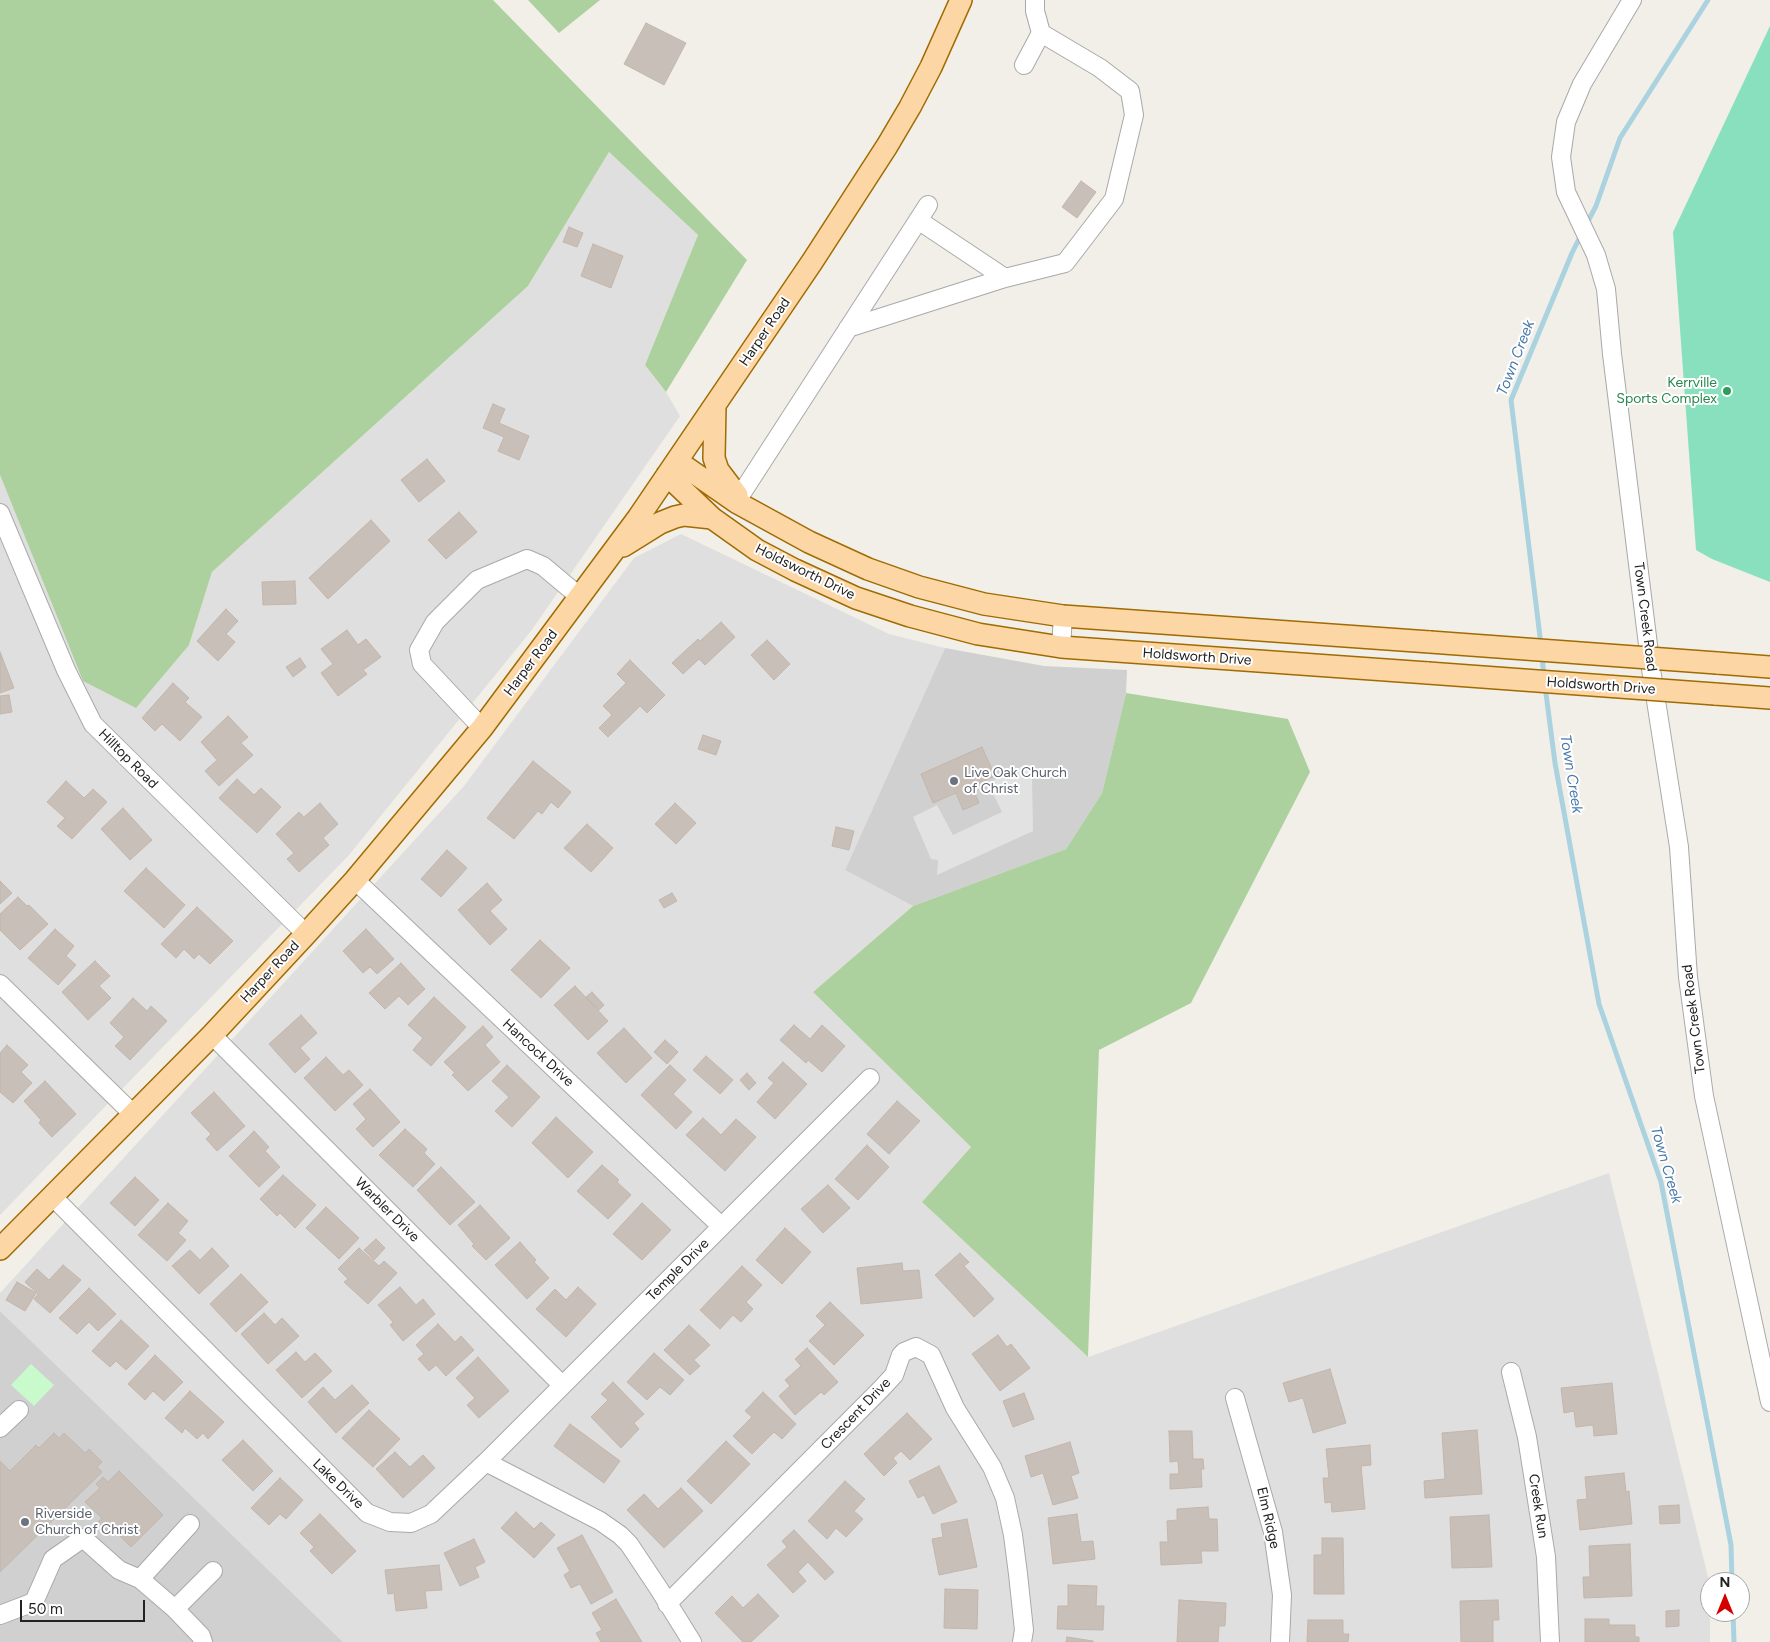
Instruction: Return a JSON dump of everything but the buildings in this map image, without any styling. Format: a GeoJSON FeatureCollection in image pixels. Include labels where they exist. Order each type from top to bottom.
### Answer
{"type":"FeatureCollection","features":[{"type":"Feature","properties":{"kind":"main road","name":"Harper Road"},"geometry":{"type":"LineString","coordinates":[[0,1249],[212,1035],[306,934],[355,880],[482,728],[613,552],[812,262],[887,146],[931,67],[961,0]]}},
{"type":"Feature","properties":{"kind":"main road"},"geometry":{"type":"LineString","coordinates":[[715,406],[714,458],[718,470],[741,503]]}},
{"type":"Feature","properties":{"kind":"main road","name":"Holdsworth Drive"},"geometry":{"type":"LineString","coordinates":[[672,468],[741,503],[809,542],[868,569],[919,587],[984,604],[1063,616],[1770,667]]}},
{"type":"Feature","properties":{"kind":"main road","name":"Holdsworth Drive"},"geometry":{"type":"LineString","coordinates":[[672,468],[712,518],[757,550],[856,598],[910,616],[978,634],[1061,647],[1770,698]]}},
{"type":"Feature","properties":{"kind":"main road"},"geometry":{"type":"LineString","coordinates":[[613,552],[660,523],[675,517],[684,515],[712,518]]}},
{"type":"Feature","properties":{"kind":"street"},"geometry":{"type":"LineString","coordinates":[[1024,65],[1041,33],[1035,0]]}},
{"type":"Feature","properties":{"kind":"street","name":"Town Creek Road"},"geometry":{"type":"LineString","coordinates":[[1632,0],[1582,84],[1566,122],[1560,157],[1566,192],[1596,255],[1606,290],[1612,354],[1652,669],[1679,847],[1688,977],[1704,1096],[1770,1402]]}},
{"type":"Feature","properties":{"kind":"street"},"geometry":{"type":"LineString","coordinates":[[848,328],[1005,278],[1065,263],[1114,198],[1134,114],[1130,91],[1100,68],[1041,33]]}},
{"type":"Feature","properties":{"kind":"street"},"geometry":{"type":"LineString","coordinates":[[741,503],[848,328],[928,205]]}},
{"type":"Feature","properties":{"kind":"street"},"geometry":{"type":"LineString","coordinates":[[918,220],[1005,278]]}},
{"type":"Feature","properties":{"kind":"street","name":"Hilltop Road"},"geometry":{"type":"LineString","coordinates":[[0,513],[66,670],[93,724],[306,934]]}},
{"type":"Feature","properties":{"kind":"street"},"geometry":{"type":"LineString","coordinates":[[482,728],[422,664],[419,650],[435,622],[477,580],[527,559],[543,566],[580,597]]}},
{"type":"Feature","properties":{"kind":"street"},"geometry":{"type":"LineString","coordinates":[[1061,647],[1063,616]]}},
{"type":"Feature","properties":{"kind":"street","name":"Hancock Drive"},"geometry":{"type":"LineString","coordinates":[[355,880],[721,1226]]}},
{"type":"Feature","properties":{"kind":"street"},"geometry":{"type":"LineString","coordinates":[[0,984],[133,1114]]}},
{"type":"Feature","properties":{"kind":"street","name":"Warbler Drive"},"geometry":{"type":"LineString","coordinates":[[212,1035],[562,1385]]}},
{"type":"Feature","properties":{"kind":"street","name":"Temple Drive"},"geometry":{"type":"LineString","coordinates":[[486,1462],[870,1078]]}},
{"type":"Feature","properties":{"kind":"street","name":"Lake Drive"},"geometry":{"type":"LineString","coordinates":[[52,1196],[367,1513],[390,1522],[411,1523],[432,1514],[486,1462]]}},
{"type":"Feature","properties":{"kind":"street","name":"Crescent Drive"},"geometry":{"type":"LineString","coordinates":[[667,1604],[881,1389],[894,1375],[904,1352],[916,1347],[930,1355],[955,1408],[992,1467],[1005,1498],[1013,1535],[1018,1574],[1024,1630],[1022,1642]]}},
{"type":"Feature","properties":{"kind":"street","name":"Creek Run"},"geometry":{"type":"LineString","coordinates":[[1511,1372],[1527,1437],[1546,1557],[1550,1642]]}},
{"type":"Feature","properties":{"kind":"street","name":"Elm Ridge"},"geometry":{"type":"LineString","coordinates":[[1235,1398],[1273,1532],[1282,1595],[1280,1642]]}},
{"type":"Feature","properties":{"kind":"street"},"geometry":{"type":"LineString","coordinates":[[0,1428],[19,1410]]}},
{"type":"Feature","properties":{"kind":"street"},"geometry":{"type":"LineString","coordinates":[[486,1462],[600,1521],[620,1535],[629,1544],[692,1642]]}},
{"type":"Feature","properties":{"kind":"street"},"geometry":{"type":"LineString","coordinates":[[140,1579],[190,1524]]}},
{"type":"Feature","properties":{"kind":"street"},"geometry":{"type":"LineString","coordinates":[[0,1615],[34,1602],[53,1559],[83,1538],[119,1570],[140,1579],[175,1610],[201,1636],[203,1642]]}},
{"type":"Feature","properties":{"kind":"street"},"geometry":{"type":"LineString","coordinates":[[175,1610],[213,1571]]}},
{"type":"Feature","properties":{"kind":"shaded area"},"geometry":{"type":"Polygon","coordinates":[[[609,152],[698,235],[645,365],[666,392],[680,416],[531,631],[349,855],[0,1215],[0,475],[83,681],[189,645],[212,572],[528,286],[609,152]]]}},
{"type":"Feature","properties":{"kind":"shaded area"},"geometry":{"type":"Polygon","coordinates":[[[681,534],[889,634],[945,648],[845,870],[913,906],[813,992],[971,1147],[922,1202],[1088,1357],[1609,1173],[1707,1572],[1700,1572],[1700,1622],[1710,1622],[1710,1642],[343,1642],[0,1311],[0,1293],[464,786],[634,558],[681,534]]]}},
{"type":"Feature","properties":{"kind":"shaded area"},"geometry":{"type":"Polygon","coordinates":[[[945,648],[1044,666],[1127,670],[1126,693],[1102,793],[1066,849],[913,906],[845,870],[945,648]]]}},
{"type":"Feature","properties":{"kind":"shaded area"},"geometry":{"type":"Polygon","coordinates":[[[1025,765],[1032,778],[1033,831],[937,875],[938,860],[931,859],[913,817],[937,805],[953,835],[1002,812],[988,783],[1025,765]]]}},
{"type":"Feature","properties":{"kind":"shaded area"},"geometry":{"type":"Polygon","coordinates":[[[0,1311],[343,1642],[0,1642],[0,1311]]]}},
{"type":"Feature","properties":{"kind":"green space"},"geometry":{"type":"Polygon","coordinates":[[[0,0],[493,0],[747,260],[666,392],[645,365],[698,235],[609,152],[528,286],[212,572],[189,645],[136,708],[83,681],[0,475],[0,0]]]}},
{"type":"Feature","properties":{"kind":"green space"},"geometry":{"type":"Polygon","coordinates":[[[528,0],[600,0],[559,33],[528,0]]]}},
{"type":"Feature","properties":{"kind":"green space","name":"Kerrville Sports Complex"},"geometry":{"type":"Polygon","coordinates":[[[1770,26],[1770,582],[1712,559],[1696,550],[1673,232],[1770,26]]]}},
{"type":"Feature","properties":{"kind":"green space"},"geometry":{"type":"Polygon","coordinates":[[[1126,693],[1288,719],[1310,772],[1191,1003],[1099,1050],[1088,1357],[922,1202],[971,1147],[813,992],[913,906],[1066,849],[1102,793],[1126,693]]]}},
{"type":"Feature","properties":{"kind":"green space"},"geometry":{"type":"Polygon","coordinates":[[[31,1364],[54,1385],[34,1406],[11,1385],[31,1364]]]}},
{"type":"Feature","properties":{"kind":"waterway","name":"Town Creek"},"geometry":{"type":"LineString","coordinates":[[1586,225],[1596,206],[1620,138],[1708,0]]}},
{"type":"Feature","properties":{"kind":"waterway","name":"Town Creek"},"geometry":{"type":"LineString","coordinates":[[1541,645],[1511,400],[1581,235]]}},
{"type":"Feature","properties":{"kind":"waterway","name":"Town Creek"},"geometry":{"type":"LineString","coordinates":[[1542,656],[1544,677]]}},
{"type":"Feature","properties":{"kind":"waterway","name":"Town Creek"},"geometry":{"type":"LineString","coordinates":[[1545,686],[1555,763],[1599,1004],[1661,1182],[1731,1545],[1732,1572]]}},
{"type":"Feature","properties":{"kind":"waterway","name":"Town Creek"},"geometry":{"type":"LineString","coordinates":[[1733,1622],[1734,1642]]}},
{"type":"Feature","properties":{"kind":"place","name":"Kerrville Sports Complex"},"geometry":{"type":"Point","coordinates":[1727,391]}},
{"type":"Feature","properties":{"kind":"place","name":"Live Oak Church of Christ"},"geometry":{"type":"Point","coordinates":[954,781]}},
{"type":"Feature","properties":{"kind":"place","name":"Riverside Church of Christ"},"geometry":{"type":"Point","coordinates":[25,1522]}}]}
